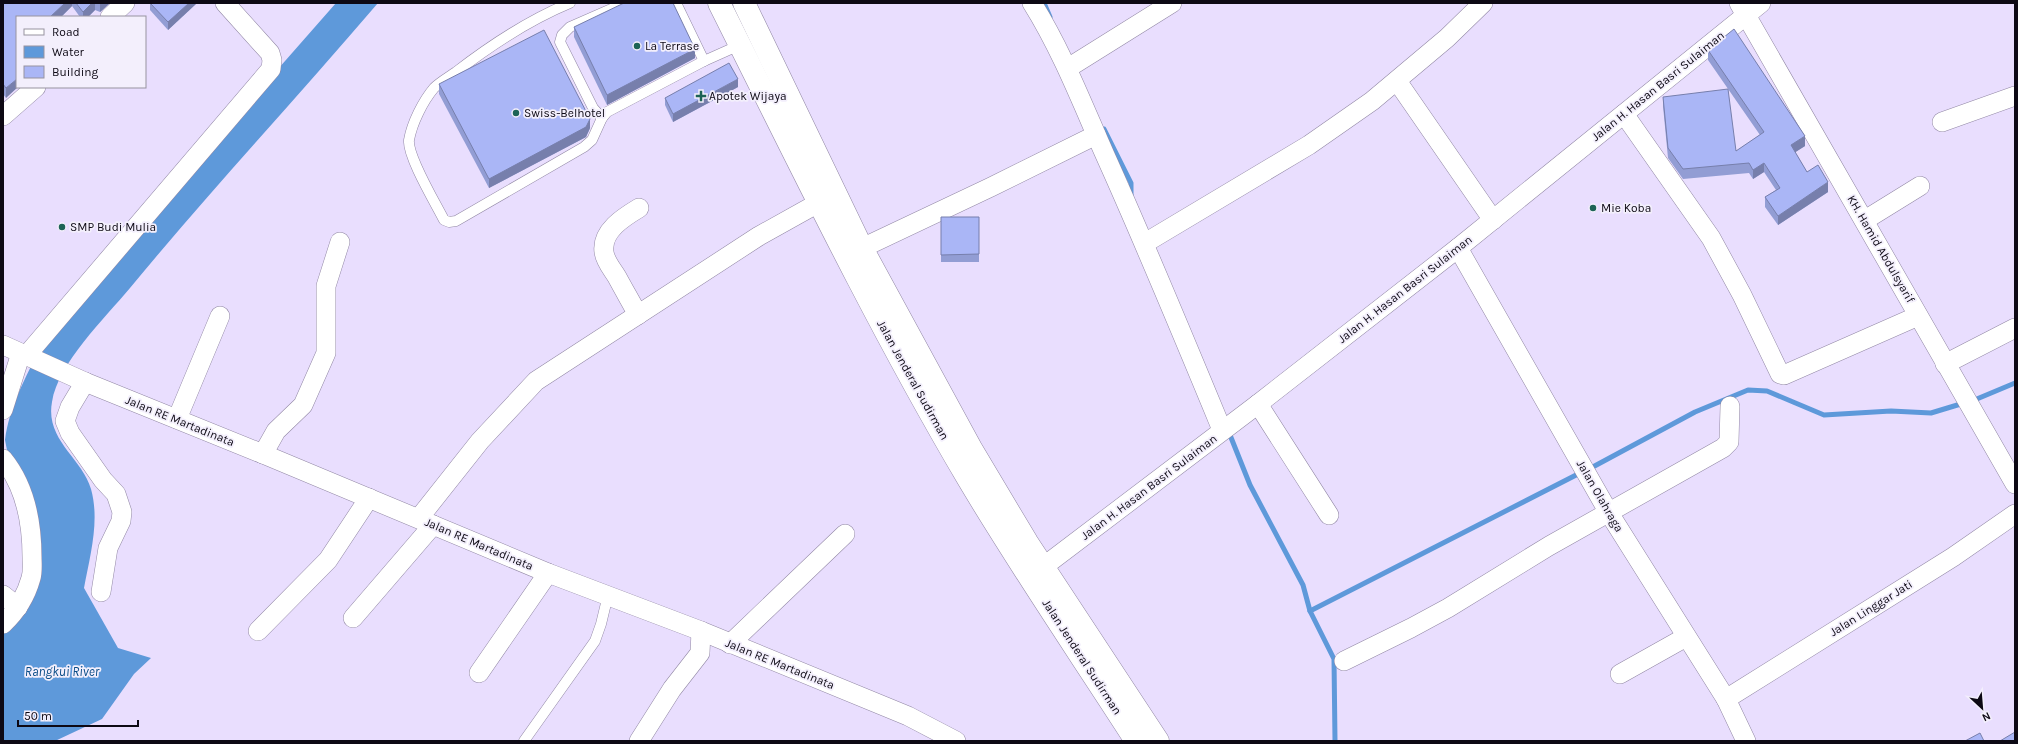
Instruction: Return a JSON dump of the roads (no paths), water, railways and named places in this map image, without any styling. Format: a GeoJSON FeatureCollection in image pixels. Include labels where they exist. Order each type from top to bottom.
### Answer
{"type":"FeatureCollection","features":[{"type":"Feature","properties":{"kind":"highway","name":"Jalan Jenderal Sudirman"},"geometry":{"type":"LineString","coordinates":[[719,3],[902,362],[968,480],[1136,741]]}},
{"type":"Feature","properties":{"kind":"highway","name":"Jalan Jenderal Sudirman"},"geometry":{"type":"LineString","coordinates":[[744,3],[862,248],[972,450],[1043,567],[1158,741]]}},
{"type":"Feature","properties":{"kind":"street"},"geometry":{"type":"LineString","coordinates":[[111,16],[125,3]]}},
{"type":"Feature","properties":{"kind":"street"},"geometry":{"type":"LineString","coordinates":[[3,410],[26,356],[271,69],[272,60],[270,53],[225,3]]}},
{"type":"Feature","properties":{"kind":"street"},"geometry":{"type":"LineString","coordinates":[[1032,3],[1073,65],[1096,135],[1149,241],[1226,427]]}},
{"type":"Feature","properties":{"kind":"street"},"geometry":{"type":"LineString","coordinates":[[1073,65],[1172,3]]}},
{"type":"Feature","properties":{"kind":"street"},"geometry":{"type":"LineString","coordinates":[[1149,241],[1309,145],[1372,101],[1447,38],[1484,3]]}},
{"type":"Feature","properties":{"kind":"street","name":"Jalan H. Hasan Basri Sulaiman"},"geometry":{"type":"LineString","coordinates":[[1043,567],[1258,404],[1458,248],[1624,114],[1742,9],[1761,3]]}},
{"type":"Feature","properties":{"kind":"street","name":"KH. Hamid Abdulsyarif"},"geometry":{"type":"LineString","coordinates":[[1742,9],[1865,220],[1960,390],[2015,484]]}},
{"type":"Feature","properties":{"kind":"street"},"geometry":{"type":"LineString","coordinates":[[1397,81],[1493,220]]}},
{"type":"Feature","properties":{"kind":"street"},"geometry":{"type":"LineString","coordinates":[[4,116],[35,88]]}},
{"type":"Feature","properties":{"kind":"street"},"geometry":{"type":"LineString","coordinates":[[1942,122],[2015,96]]}},
{"type":"Feature","properties":{"kind":"street"},"geometry":{"type":"LineString","coordinates":[[1624,114],[1711,238],[1742,295],[1780,374],[1918,316]]}},
{"type":"Feature","properties":{"kind":"street"},"geometry":{"type":"LineString","coordinates":[[862,248],[1096,135]]}},
{"type":"Feature","properties":{"kind":"street"},"geometry":{"type":"LineString","coordinates":[[1865,220],[1920,186]]}},
{"type":"Feature","properties":{"kind":"street"},"geometry":{"type":"LineString","coordinates":[[353,618],[426,522],[480,441],[529,388],[759,236],[820,202]]}},
{"type":"Feature","properties":{"kind":"street"},"geometry":{"type":"LineString","coordinates":[[638,315],[607,259],[604,249],[605,241],[612,229],[623,218],[639,208]]}},
{"type":"Feature","properties":{"kind":"street"},"geometry":{"type":"LineString","coordinates":[[263,454],[276,431],[303,405],[326,353],[326,286],[340,242]]}},
{"type":"Feature","properties":{"kind":"street","name":"Jalan Olahraga"},"geometry":{"type":"LineString","coordinates":[[1458,248],[1609,513],[1726,699],[1746,741]]}},
{"type":"Feature","properties":{"kind":"street"},"geometry":{"type":"LineString","coordinates":[[177,420],[220,316]]}},
{"type":"Feature","properties":{"kind":"street"},"geometry":{"type":"LineString","coordinates":[[1946,364],[2015,328]]}},
{"type":"Feature","properties":{"kind":"street","name":"Jalan RE Martadinata"},"geometry":{"type":"LineString","coordinates":[[3,345],[85,382],[263,454],[548,573],[701,631],[908,716],[956,741]]}},
{"type":"Feature","properties":{"kind":"street"},"geometry":{"type":"LineString","coordinates":[[85,382],[70,407],[65,421],[70,433],[103,480],[116,494],[122,512],[121,520],[108,548],[102,592]]}},
{"type":"Feature","properties":{"kind":"street"},"geometry":{"type":"LineString","coordinates":[[1258,404],[1330,515]]}},
{"type":"Feature","properties":{"kind":"street"},"geometry":{"type":"LineString","coordinates":[[1344,661],[1448,608],[1549,546],[1726,446],[1729,442],[1730,406]]}},
{"type":"Feature","properties":{"kind":"street"},"geometry":{"type":"LineString","coordinates":[[3,459],[15,475],[24,496],[29,519],[32,576],[24,598],[3,624]]}},
{"type":"Feature","properties":{"kind":"street"},"geometry":{"type":"LineString","coordinates":[[258,631],[328,560],[369,498]]}},
{"type":"Feature","properties":{"kind":"street","name":"Jalan Linggar Jati"},"geometry":{"type":"LineString","coordinates":[[1726,699],[1953,557],[2015,514]]}},
{"type":"Feature","properties":{"kind":"street"},"geometry":{"type":"LineString","coordinates":[[730,644],[845,534]]}},
{"type":"Feature","properties":{"kind":"street"},"geometry":{"type":"LineString","coordinates":[[479,673],[548,573]]}},
{"type":"Feature","properties":{"kind":"street"},"geometry":{"type":"LineString","coordinates":[[3,595],[18,607]]}},
{"type":"Feature","properties":{"kind":"street"},"geometry":{"type":"LineString","coordinates":[[639,741],[672,688],[700,653],[701,631]]}},
{"type":"Feature","properties":{"kind":"street"},"geometry":{"type":"LineString","coordinates":[[1620,674],[1686,637]]}},
{"type":"Feature","properties":{"kind":"lane"},"geometry":{"type":"LineString","coordinates":[[570,3],[546,13],[481,53],[434,88],[416,119],[409,141],[412,156],[444,220],[449,222],[456,221],[584,147],[592,140],[602,118],[615,108],[704,61],[760,36]]}},
{"type":"Feature","properties":{"kind":"lane"},"geometry":{"type":"LineString","coordinates":[[602,118],[593,108],[560,42],[562,35],[570,27],[625,3]]}},
{"type":"Feature","properties":{"kind":"lane"},"geometry":{"type":"LineString","coordinates":[[676,3],[704,61]]}},
{"type":"Feature","properties":{"kind":"lane"},"geometry":{"type":"LineString","coordinates":[[524,741],[595,641],[608,596]]}},
{"type":"Feature","properties":{"kind":"water","name":"Rangkui River"},"geometry":{"type":"Polygon","coordinates":[[[336,3],[378,3],[191,216],[96,327],[63,372],[56,387],[52,402],[51,415],[54,427],[59,438],[86,478],[94,501],[95,513],[93,538],[84,588],[118,648],[151,658],[134,674],[102,719],[55,741],[3,741],[3,632],[33,582],[5,440],[10,416],[24,381],[40,348],[336,3]]]}},
{"type":"Feature","properties":{"kind":"waterway"},"geometry":{"type":"LineString","coordinates":[[1044,3],[1050,17]]}},
{"type":"Feature","properties":{"kind":"waterway"},"geometry":{"type":"LineString","coordinates":[[1104,129],[1131,183],[1131,196]]}},
{"type":"Feature","properties":{"kind":"waterway"},"geometry":{"type":"LineString","coordinates":[[1972,401],[2015,383]]}},
{"type":"Feature","properties":{"kind":"waterway"},"geometry":{"type":"LineString","coordinates":[[1589,469],[1695,412],[1748,390],[1767,391],[1824,415],[1891,411],[1931,413],[1964,403]]}},
{"type":"Feature","properties":{"kind":"waterway"},"geometry":{"type":"LineString","coordinates":[[1228,430],[1250,485],[1303,585],[1310,611],[1334,659],[1335,741]]}},
{"type":"Feature","properties":{"kind":"waterway"},"geometry":{"type":"LineString","coordinates":[[1310,611],[1582,472]]}},
{"type":"Feature","properties":{"kind":"place","name":"La Terrase"},"geometry":{"type":"Point","coordinates":[637,46]}},
{"type":"Feature","properties":{"kind":"place","name":"Apotek Wijaya"},"geometry":{"type":"Point","coordinates":[701,96]}},
{"type":"Feature","properties":{"kind":"place","name":"Swiss-Belhotel"},"geometry":{"type":"Point","coordinates":[516,113]}},
{"type":"Feature","properties":{"kind":"place","name":"Mie Koba"},"geometry":{"type":"Point","coordinates":[1593,208]}},
{"type":"Feature","properties":{"kind":"place","name":"SMP Budi Mulia"},"geometry":{"type":"Point","coordinates":[62,227]}}]}
